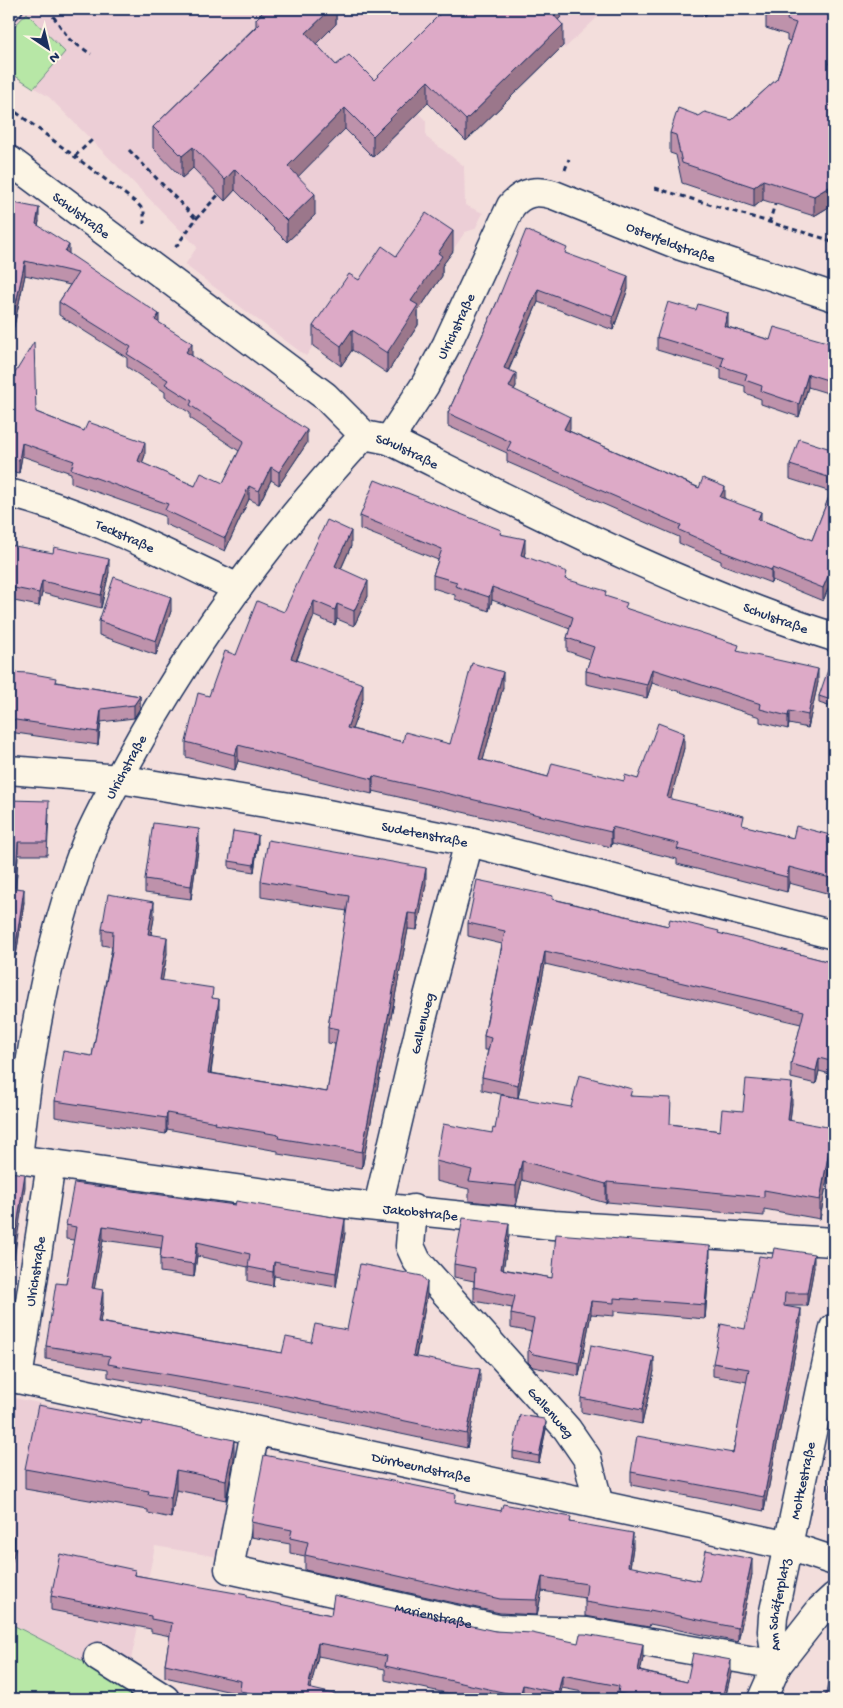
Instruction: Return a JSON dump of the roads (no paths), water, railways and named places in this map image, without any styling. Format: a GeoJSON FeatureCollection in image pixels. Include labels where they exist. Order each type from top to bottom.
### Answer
{"type":"FeatureCollection","features":[{"type":"Feature","properties":{"kind":"street","name":"Schulstraße"},"geometry":{"type":"LineString","coordinates":[[9,160],[148,263],[376,437],[624,554],[741,603],[834,638]]}},
{"type":"Feature","properties":{"kind":"street","name":"Osterfeldstraße"},"geometry":{"type":"LineString","coordinates":[[511,206],[526,193],[544,192],[681,246],[834,296]]}},
{"type":"Feature","properties":{"kind":"street","name":"Ulrichstraße"},"geometry":{"type":"LineString","coordinates":[[13,1158],[32,1044],[52,951],[85,846],[119,779],[167,692],[238,588],[303,502],[376,437],[425,385],[451,337],[511,206]]}},
{"type":"Feature","properties":{"kind":"street","name":"Teckstraße"},"geometry":{"type":"LineString","coordinates":[[9,493],[45,502],[80,516],[238,588]]}},
{"type":"Feature","properties":{"kind":"street","name":"Sudetenstraße"},"geometry":{"type":"LineString","coordinates":[[9,770],[119,779],[302,809],[469,842],[834,935]]}},
{"type":"Feature","properties":{"kind":"street","name":"Gallenweg"},"geometry":{"type":"LineString","coordinates":[[378,1206],[421,1022],[469,842]]}},
{"type":"Feature","properties":{"kind":"street","name":"Jakobstraße"},"geometry":{"type":"LineString","coordinates":[[13,1158],[338,1203],[413,1209],[553,1225],[834,1242]]}},
{"type":"Feature","properties":{"kind":"street","name":"Ulrichstraße"},"geometry":{"type":"LineString","coordinates":[[13,1378],[51,1164]]}},
{"type":"Feature","properties":{"kind":"street","name":"Gallenweg"},"geometry":{"type":"LineString","coordinates":[[413,1209],[410,1246],[417,1261],[567,1429],[587,1458],[599,1505]]}},
{"type":"Feature","properties":{"kind":"street","name":"Moltkestraße"},"geometry":{"type":"LineString","coordinates":[[789,1546],[834,1328]]}},
{"type":"Feature","properties":{"kind":"street","name":"Dürrbeundstraße"},"geometry":{"type":"LineString","coordinates":[[13,1378],[789,1546],[834,1561]]}},
{"type":"Feature","properties":{"kind":"street","name":"Marienstraße"},"geometry":{"type":"LineString","coordinates":[[254,1431],[229,1569],[498,1629],[587,1632],[777,1665]]}},
{"type":"Feature","properties":{"kind":"street","name":"Am Schäferplatz"},"geometry":{"type":"LineString","coordinates":[[777,1665],[772,1631],[773,1616],[789,1546]]}},
{"type":"Feature","properties":{"kind":"street","name":"Am Schäferplatz"},"geometry":{"type":"LineString","coordinates":[[762,1699],[777,1665],[821,1609],[834,1597]]}},
{"type":"Feature","properties":{"kind":"street"},"geometry":{"type":"LineString","coordinates":[[98,1657],[165,1699]]}},
{"type":"Feature","properties":{"kind":"lane"},"geometry":{"type":"LineString","coordinates":[[9,15],[15,9]]}}]}
